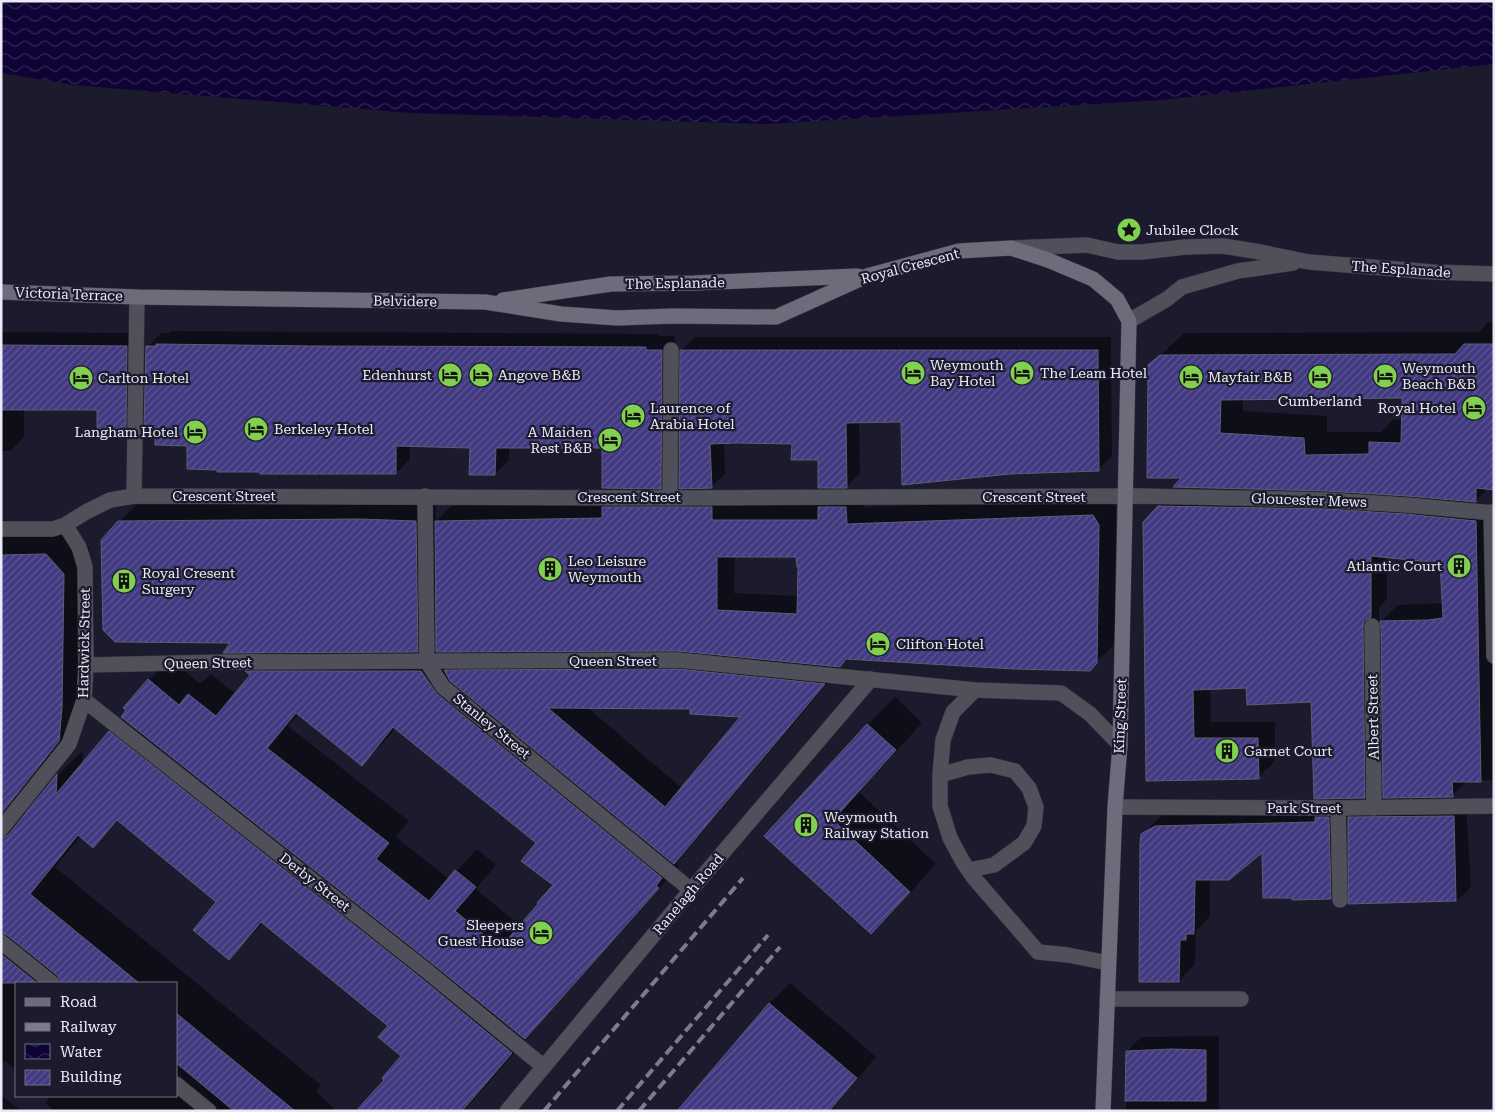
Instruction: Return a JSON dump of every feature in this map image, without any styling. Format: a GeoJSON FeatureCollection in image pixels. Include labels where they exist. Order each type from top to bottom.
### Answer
{"type":"FeatureCollection","features":[{"type":"Feature","properties":{"kind":"main road","name":"Royal Crescent"},"geometry":{"type":"LineString","coordinates":[[672,316],[776,317],[867,276],[959,251],[1011,248],[1048,260],[1093,279],[1117,299],[1130,322]]}},
{"type":"Feature","properties":{"kind":"main road","name":"The Esplanade"},"geometry":{"type":"LineString","coordinates":[[484,302],[611,284],[694,283],[867,276]]}},
{"type":"Feature","properties":{"kind":"main road","name":"Victoria Terrace"},"geometry":{"type":"LineString","coordinates":[[1,292],[137,297]]}},
{"type":"Feature","properties":{"kind":"main road","name":"Belvidere"},"geometry":{"type":"LineString","coordinates":[[137,297],[484,302],[561,314],[617,318],[672,316]]}},
{"type":"Feature","properties":{"kind":"main road","name":"King Street"},"geometry":{"type":"LineString","coordinates":[[1103,1111],[1106,999],[1115,807],[1120,745],[1124,496],[1130,322]]}},
{"type":"Feature","properties":{"kind":"street","name":"The Esplanade"},"geometry":{"type":"LineString","coordinates":[[1011,248],[1087,246],[1118,252],[1142,252],[1185,247],[1223,246],[1309,262],[1433,272],[1494,274]]}},
{"type":"Feature","properties":{"kind":"street","name":"The Esplanade"},"geometry":{"type":"LineString","coordinates":[[1130,322],[1182,287],[1238,271],[1309,262]]}},
{"type":"Feature","properties":{"kind":"street"},"geometry":{"type":"LineString","coordinates":[[134,496],[137,297]]}},
{"type":"Feature","properties":{"kind":"street"},"geometry":{"type":"LineString","coordinates":[[670,498],[671,350]]}},
{"type":"Feature","properties":{"kind":"street","name":"Crescent Street"},"geometry":{"type":"LineString","coordinates":[[65,525],[110,500],[134,496],[670,498],[1124,496]]}},
{"type":"Feature","properties":{"kind":"street"},"geometry":{"type":"LineString","coordinates":[[425,496],[427,662]]}},
{"type":"Feature","properties":{"kind":"street","name":"Gloucester Mews"},"geometry":{"type":"LineString","coordinates":[[1124,496],[1326,500],[1406,504],[1492,512]]}},
{"type":"Feature","properties":{"kind":"street"},"geometry":{"type":"LineString","coordinates":[[1492,512],[1494,656]]}},
{"type":"Feature","properties":{"kind":"street"},"geometry":{"type":"LineString","coordinates":[[1,529],[53,529],[65,525]]}},
{"type":"Feature","properties":{"kind":"street","name":"Hardwick Street"},"geometry":{"type":"LineString","coordinates":[[1,829],[69,744],[84,700],[86,665],[85,568],[79,547],[65,525]]}},
{"type":"Feature","properties":{"kind":"street","name":"Albert Street"},"geometry":{"type":"LineString","coordinates":[[1372,626],[1374,808]]}},
{"type":"Feature","properties":{"kind":"street","name":"Queen Street"},"geometry":{"type":"LineString","coordinates":[[86,665],[226,662],[678,660],[974,690],[1061,692],[1090,714],[1120,745]]}},
{"type":"Feature","properties":{"kind":"street","name":"Stanley Street"},"geometry":{"type":"LineString","coordinates":[[427,662],[443,687],[691,890]]}},
{"type":"Feature","properties":{"kind":"street","name":"Ranelagh Road"},"geometry":{"type":"LineString","coordinates":[[507,1111],[691,890],[871,679]]}},
{"type":"Feature","properties":{"kind":"street"},"geometry":{"type":"LineString","coordinates":[[974,690],[953,712],[943,740],[940,806],[950,838],[974,878],[1038,952],[1068,955],[1108,963]]}},
{"type":"Feature","properties":{"kind":"street","name":"Derby Street"},"geometry":{"type":"LineString","coordinates":[[84,700],[427,971],[544,1067]]}},
{"type":"Feature","properties":{"kind":"street"},"geometry":{"type":"LineString","coordinates":[[940,775],[968,767],[991,765],[1015,771],[1029,788],[1036,808],[1034,826],[1024,842],[994,865],[969,870]]}},
{"type":"Feature","properties":{"kind":"street","name":"Park Street"},"geometry":{"type":"LineString","coordinates":[[1115,807],[1374,808],[1494,806]]}},
{"type":"Feature","properties":{"kind":"street"},"geometry":{"type":"LineString","coordinates":[[1338,808],[1340,900]]}},
{"type":"Feature","properties":{"kind":"street"},"geometry":{"type":"LineString","coordinates":[[1,942],[51,982]]}},
{"type":"Feature","properties":{"kind":"street"},"geometry":{"type":"LineString","coordinates":[[1106,999],[1241,999]]}},
{"type":"Feature","properties":{"kind":"street"},"geometry":{"type":"LineString","coordinates":[[178,1086],[209,1111]]}},
{"type":"Feature","properties":{"kind":"water"},"geometry":{"type":"Polygon","coordinates":[[[1,1],[1494,1],[1494,64],[1162,100],[768,124],[411,113],[73,85],[1,73],[1,1]]]}},
{"type":"Feature","properties":{"kind":"building"},"geometry":{"type":"Polygon","coordinates":[[[156,344],[646,347],[646,350],[662,350],[661,489],[602,488],[602,448],[496,448],[495,475],[469,475],[470,448],[396,446],[396,474],[260,474],[260,472],[217,472],[217,470],[187,469],[187,446],[155,445],[155,429],[144,429],[146,346],[156,346],[156,344]]]}},
{"type":"Feature","properties":{"kind":"building"},"geometry":{"type":"Polygon","coordinates":[[[1464,344],[1494,344],[1494,490],[1476,488],[1476,502],[1327,491],[1173,487],[1181,478],[1147,478],[1148,365],[1160,355],[1455,354],[1464,344]],[[1402,398],[1221,400],[1220,433],[1304,438],[1305,455],[1369,454],[1369,442],[1401,443],[1402,398]]]}},
{"type":"Feature","properties":{"kind":"building","name":"Carlton Hotel"},"geometry":{"type":"Polygon","coordinates":[[[1,345],[127,346],[126,429],[97,429],[97,410],[1,410],[1,345]]]}},
{"type":"Feature","properties":{"kind":"building"},"geometry":{"type":"Polygon","coordinates":[[[680,350],[1098,350],[1099,471],[1010,474],[902,485],[901,422],[846,423],[847,488],[818,488],[818,460],[791,460],[792,444],[737,443],[710,444],[712,488],[679,489],[680,350]]]}},
{"type":"Feature","properties":{"kind":"building"},"geometry":{"type":"Polygon","coordinates":[[[1158,506],[1326,509],[1476,521],[1481,782],[1452,782],[1453,797],[1383,798],[1380,621],[1443,618],[1440,563],[1371,556],[1371,617],[1364,621],[1363,626],[1365,798],[1314,799],[1311,702],[1247,705],[1246,688],[1193,690],[1194,738],[1258,738],[1259,779],[1146,781],[1143,522],[1158,506]]]}},
{"type":"Feature","properties":{"kind":"building"},"geometry":{"type":"Polygon","coordinates":[[[602,507],[712,507],[712,520],[818,520],[818,507],[846,507],[847,524],[1093,515],[1099,525],[1097,663],[1090,671],[1014,669],[846,659],[840,667],[678,651],[436,652],[435,521],[602,518],[602,507]],[[717,557],[717,610],[797,614],[798,567],[796,557],[717,557]]]}},
{"type":"Feature","properties":{"kind":"building"},"geometry":{"type":"Polygon","coordinates":[[[359,519],[416,521],[418,652],[223,653],[230,643],[115,642],[103,630],[101,540],[118,521],[359,519]]]}},
{"type":"Feature","properties":{"kind":"building"},"geometry":{"type":"Polygon","coordinates":[[[46,554],[64,574],[62,708],[59,741],[1,814],[1,555],[46,554]]]}},
{"type":"Feature","properties":{"kind":"building"},"geometry":{"type":"Polygon","coordinates":[[[678,669],[825,684],[674,864],[450,681],[444,670],[678,669]],[[548,708],[665,807],[740,717],[690,714],[690,709],[548,708]]]}},
{"type":"Feature","properties":{"kind":"building"},"geometry":{"type":"Polygon","coordinates":[[[245,671],[421,671],[437,694],[662,878],[656,886],[659,888],[525,1039],[121,717],[126,710],[123,708],[148,679],[179,705],[188,694],[216,716],[250,675],[245,671]],[[296,713],[267,748],[389,843],[376,859],[429,901],[455,870],[476,887],[455,911],[500,948],[553,885],[521,861],[536,843],[393,727],[362,766],[296,713]]]}},
{"type":"Feature","properties":{"kind":"building","name":"Weymouth Railway Station"},"geometry":{"type":"Polygon","coordinates":[[[867,724],[896,750],[833,820],[910,892],[871,934],[764,836],[867,724]]]}},
{"type":"Feature","properties":{"kind":"building"},"geometry":{"type":"Polygon","coordinates":[[[109,731],[421,978],[512,1053],[462,1111],[356,1111],[384,1080],[382,1078],[401,1056],[378,1037],[388,1026],[261,922],[229,960],[193,930],[216,902],[117,820],[93,848],[78,835],[30,894],[138,982],[61,982],[58,976],[7,935],[1,933],[1,838],[8,835],[57,774],[56,794],[109,731]]]}},
{"type":"Feature","properties":{"kind":"building"},"geometry":{"type":"Polygon","coordinates":[[[1454,816],[1456,901],[1348,904],[1348,817],[1454,816]]]}},
{"type":"Feature","properties":{"kind":"building"},"geometry":{"type":"Polygon","coordinates":[[[1315,817],[1329,817],[1331,899],[1292,900],[1292,898],[1263,898],[1262,853],[1229,880],[1195,880],[1194,934],[1186,934],[1186,940],[1180,940],[1179,982],[1139,982],[1141,834],[1155,826],[1315,822],[1315,817]]]}},
{"type":"Feature","properties":{"kind":"building"},"geometry":{"type":"Polygon","coordinates":[[[1,954],[36,982],[15,982],[1,983],[1,954]]]}},
{"type":"Feature","properties":{"kind":"building"},"geometry":{"type":"Polygon","coordinates":[[[769,1003],[857,1078],[829,1111],[677,1111],[769,1003]]]}},
{"type":"Feature","properties":{"kind":"building"},"geometry":{"type":"Polygon","coordinates":[[[178,1015],[295,1111],[234,1111],[178,1065],[178,1015]]]}},
{"type":"Feature","properties":{"kind":"building"},"geometry":{"type":"Polygon","coordinates":[[[1206,1050],[1206,1101],[1125,1101],[1126,1051],[1206,1050]]]}},
{"type":"Feature","properties":{"kind":"railway"},"geometry":{"type":"LineString","coordinates":[[544,1111],[743,878]]}},
{"type":"Feature","properties":{"kind":"railway"},"geometry":{"type":"LineString","coordinates":[[617,1111],[768,935]]}},
{"type":"Feature","properties":{"kind":"railway"},"geometry":{"type":"LineString","coordinates":[[639,1111],[780,947]]}},
{"type":"Feature","properties":{"kind":"place","name":"Jubilee Clock"},"geometry":{"type":"Point","coordinates":[1129,230]}},
{"type":"Feature","properties":{"kind":"place","name":"Weymouth Bay Hotel"},"geometry":{"type":"Point","coordinates":[913,373]}},
{"type":"Feature","properties":{"kind":"place","name":"The Leam Hotel"},"geometry":{"type":"Point","coordinates":[1022,373]}},
{"type":"Feature","properties":{"kind":"place","name":"Edenhurst"},"geometry":{"type":"Point","coordinates":[450,375]}},
{"type":"Feature","properties":{"kind":"place","name":"Angove B&B"},"geometry":{"type":"Point","coordinates":[481,375]}},
{"type":"Feature","properties":{"kind":"place","name":"Weymouth Beach B&B"},"geometry":{"type":"Point","coordinates":[1385,376]}},
{"type":"Feature","properties":{"kind":"place","name":"Mayfair B&B"},"geometry":{"type":"Point","coordinates":[1191,377]}},
{"type":"Feature","properties":{"kind":"place","name":"Cumberland"},"geometry":{"type":"Point","coordinates":[1320,377]}},
{"type":"Feature","properties":{"kind":"place","name":"Carlton Hotel"},"geometry":{"type":"Point","coordinates":[81,378]}},
{"type":"Feature","properties":{"kind":"place","name":"Royal Hotel"},"geometry":{"type":"Point","coordinates":[1474,408]}},
{"type":"Feature","properties":{"kind":"place","name":"Laurence of Arabia Hotel"},"geometry":{"type":"Point","coordinates":[633,416]}},
{"type":"Feature","properties":{"kind":"place","name":"Berkeley Hotel"},"geometry":{"type":"Point","coordinates":[256,429]}},
{"type":"Feature","properties":{"kind":"place","name":"Langham Hotel"},"geometry":{"type":"Point","coordinates":[195,432]}},
{"type":"Feature","properties":{"kind":"place","name":"A Maiden Rest B&B"},"geometry":{"type":"Point","coordinates":[610,440]}},
{"type":"Feature","properties":{"kind":"place","name":"Atlantic Court"},"geometry":{"type":"Point","coordinates":[1459,566]}},
{"type":"Feature","properties":{"kind":"place","name":"Leo Leisure Weymouth"},"geometry":{"type":"Point","coordinates":[550,569]}},
{"type":"Feature","properties":{"kind":"place","name":"Royal Cresent Surgery"},"geometry":{"type":"Point","coordinates":[124,581]}},
{"type":"Feature","properties":{"kind":"place","name":"Clifton Hotel"},"geometry":{"type":"Point","coordinates":[878,644]}},
{"type":"Feature","properties":{"kind":"place","name":"Garnet Court"},"geometry":{"type":"Point","coordinates":[1227,751]}},
{"type":"Feature","properties":{"kind":"place","name":"Weymouth Railway Station"},"geometry":{"type":"Point","coordinates":[806,825]}},
{"type":"Feature","properties":{"kind":"place","name":"Sleepers Guest House"},"geometry":{"type":"Point","coordinates":[541,933]}}]}
